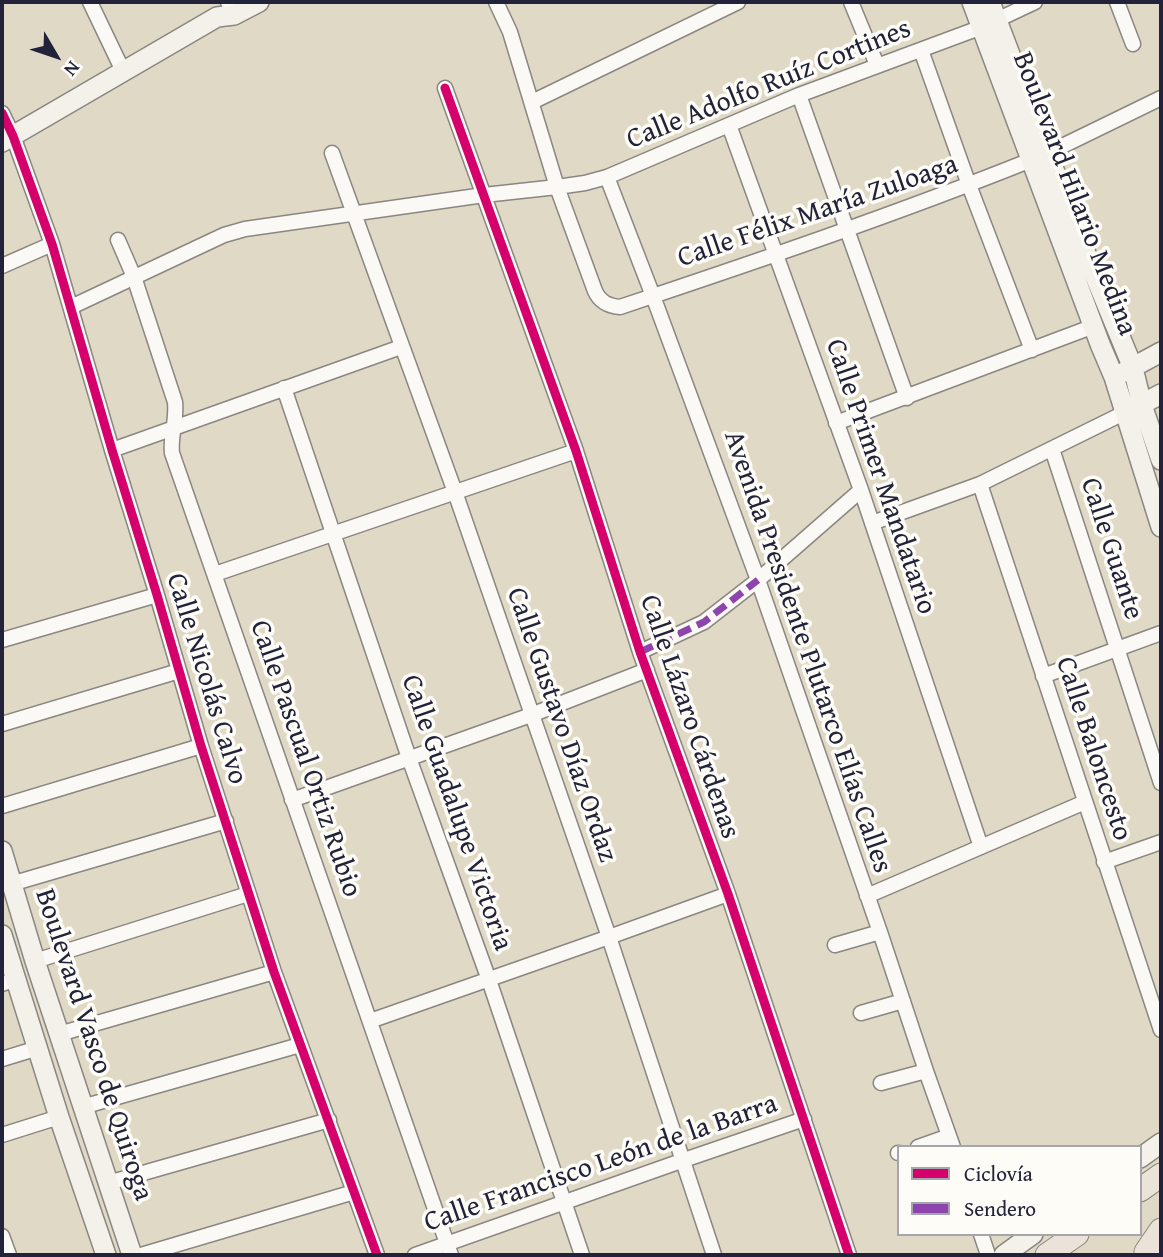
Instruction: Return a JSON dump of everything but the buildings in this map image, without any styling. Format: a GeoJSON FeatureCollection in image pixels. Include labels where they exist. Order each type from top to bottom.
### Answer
{"type":"FeatureCollection","features":[{"type":"Feature","properties":{"kind":"main road"},"geometry":{"type":"LineString","coordinates":[[1142,1189],[1161,1175]]}},
{"type":"Feature","properties":{"kind":"main road"},"geometry":{"type":"LineString","coordinates":[[1142,1200],[1161,1187]]}},
{"type":"Feature","properties":{"kind":"main road"},"geometry":{"type":"LineString","coordinates":[[1149,1249],[1161,1230]]}},
{"type":"Feature","properties":{"kind":"main road"},"geometry":{"type":"LineString","coordinates":[[1047,1255],[1074,1236]]}},
{"type":"Feature","properties":{"kind":"street"},"geometry":{"type":"LineString","coordinates":[[90,2],[123,71]]}},
{"type":"Feature","properties":{"kind":"street"},"geometry":{"type":"LineString","coordinates":[[7,139],[227,8],[259,2]]}},
{"type":"Feature","properties":{"kind":"street"},"geometry":{"type":"LineString","coordinates":[[496,2],[510,32],[557,187]]}},
{"type":"Feature","properties":{"kind":"street"},"geometry":{"type":"LineString","coordinates":[[532,102],[738,2]]}},
{"type":"Feature","properties":{"kind":"street"},"geometry":{"type":"LineString","coordinates":[[851,2],[877,65]]}},
{"type":"Feature","properties":{"kind":"street","name":"Boulevard Hilario Medina"},"geometry":{"type":"LineString","coordinates":[[972,2],[989,16],[1040,157],[1094,326],[1114,377],[1161,460]]}},
{"type":"Feature","properties":{"kind":"street","name":"Calle Adolfo Ruíz Cortines"},"geometry":{"type":"LineString","coordinates":[[71,307],[234,232],[265,225],[585,183],[607,177],[799,95],[922,50],[989,16],[1035,2]]}},
{"type":"Feature","properties":{"kind":"street"},"geometry":{"type":"LineString","coordinates":[[1117,2],[1133,44]]}},
{"type":"Feature","properties":{"kind":"street"},"geometry":{"type":"LineString","coordinates":[[922,50],[969,185],[1032,350]]}},
{"type":"Feature","properties":{"kind":"street","name":"Calle Lázaro Cárdenas"},"geometry":{"type":"LineString","coordinates":[[446,88],[576,451],[640,652],[728,894],[849,1255]]}},
{"type":"Feature","properties":{"kind":"street"},"geometry":{"type":"LineString","coordinates":[[799,95],[906,398]]}},
{"type":"Feature","properties":{"kind":"street","name":"Calle Félix María Zuloaga"},"geometry":{"type":"LineString","coordinates":[[557,187],[597,296],[608,305],[620,307],[776,255],[969,185],[1040,157],[1161,98]]}},
{"type":"Feature","properties":{"kind":"street","name":"Calle Nicolás Calvo"},"geometry":{"type":"LineString","coordinates":[[2,113],[7,139],[52,244],[201,746],[248,894],[377,1255]]}},
{"type":"Feature","properties":{"kind":"street","name":"Calle Primer Mandatario"},"geometry":{"type":"LineString","coordinates":[[729,125],[861,490],[981,847]]}},
{"type":"Feature","properties":{"kind":"street","name":"Calle Gustavo Díaz Ordaz"},"geometry":{"type":"LineString","coordinates":[[332,153],[455,492],[609,937],[714,1255]]}},
{"type":"Feature","properties":{"kind":"street","name":"Boulevard Hilario Medina"},"geometry":{"type":"LineString","coordinates":[[1040,157],[1090,264],[1133,368],[1133,409],[1161,527]]}},
{"type":"Feature","properties":{"kind":"street","name":"Avenida Presidente Plutarco Elías Calles"},"geometry":{"type":"LineString","coordinates":[[607,177],[758,580],[951,1142]]}},
{"type":"Feature","properties":{"kind":"street","name":"Calle Pascual Ortiz Rubio"},"geometry":{"type":"LineString","coordinates":[[118,240],[134,277],[175,402],[177,415],[171,443],[172,453],[449,1250]]}},
{"type":"Feature","properties":{"kind":"street"},"geometry":{"type":"LineString","coordinates":[[2,266],[52,244]]}},
{"type":"Feature","properties":{"kind":"street"},"geometry":{"type":"LineString","coordinates":[[836,423],[1094,326]]}},
{"type":"Feature","properties":{"kind":"street"},"geometry":{"type":"LineString","coordinates":[[112,450],[401,347]]}},
{"type":"Feature","properties":{"kind":"street"},"geometry":{"type":"LineString","coordinates":[[1114,377],[1161,352]]}},
{"type":"Feature","properties":{"kind":"street","name":"Calle Guadalupe Victoria"},"geometry":{"type":"LineString","coordinates":[[284,388],[582,1255]]}},
{"type":"Feature","properties":{"kind":"street"},"geometry":{"type":"LineString","coordinates":[[872,523],[979,484],[1161,394]]}},
{"type":"Feature","properties":{"kind":"street","name":"Calle Guante"},"geometry":{"type":"LineString","coordinates":[[1052,449],[1161,783]]}},
{"type":"Feature","properties":{"kind":"street"},"geometry":{"type":"LineString","coordinates":[[215,574],[576,451]]}},
{"type":"Feature","properties":{"kind":"street","name":"Calle Baloncesto"},"geometry":{"type":"LineString","coordinates":[[979,484],[1161,1030]]}},
{"type":"Feature","properties":{"kind":"street"},"geometry":{"type":"LineString","coordinates":[[640,652],[704,622],[758,580],[861,490]]}},
{"type":"Feature","properties":{"kind":"street"},"geometry":{"type":"LineString","coordinates":[[2,640],[157,595]]}},
{"type":"Feature","properties":{"kind":"street"},"geometry":{"type":"LineString","coordinates":[[1044,676],[1161,633]]}},
{"type":"Feature","properties":{"kind":"street"},"geometry":{"type":"LineString","coordinates":[[292,800],[531,715],[647,670]]}},
{"type":"Feature","properties":{"kind":"street"},"geometry":{"type":"LineString","coordinates":[[2,724],[179,671]]}},
{"type":"Feature","properties":{"kind":"street"},"geometry":{"type":"LineString","coordinates":[[2,806],[201,746]]}},
{"type":"Feature","properties":{"kind":"street"},"geometry":{"type":"LineString","coordinates":[[867,896],[1085,802]]}},
{"type":"Feature","properties":{"kind":"street"},"geometry":{"type":"LineString","coordinates":[[11,884],[226,821]]}},
{"type":"Feature","properties":{"kind":"street"},"geometry":{"type":"LineString","coordinates":[[1104,862],[1161,842]]}},
{"type":"Feature","properties":{"kind":"street","name":"Boulevard Vasco de Quiroga"},"geometry":{"type":"LineString","coordinates":[[2,851],[34,961],[132,1255]]}},
{"type":"Feature","properties":{"kind":"street"},"geometry":{"type":"LineString","coordinates":[[34,961],[248,894]]}},
{"type":"Feature","properties":{"kind":"street"},"geometry":{"type":"LineString","coordinates":[[370,1021],[728,894]]}},
{"type":"Feature","properties":{"kind":"street"},"geometry":{"type":"LineString","coordinates":[[835,945],[880,932]]}},
{"type":"Feature","properties":{"kind":"street","name":"Boulevard Vasco de Quiroga"},"geometry":{"type":"LineString","coordinates":[[2,935],[9,981],[37,1048],[106,1255]]}},
{"type":"Feature","properties":{"kind":"street"},"geometry":{"type":"LineString","coordinates":[[60,1034],[274,972]]}},
{"type":"Feature","properties":{"kind":"street"},"geometry":{"type":"LineString","coordinates":[[861,1013],[903,1001]]}},
{"type":"Feature","properties":{"kind":"street"},"geometry":{"type":"LineString","coordinates":[[82,1107],[300,1045]]}},
{"type":"Feature","properties":{"kind":"street"},"geometry":{"type":"LineString","coordinates":[[2,1059],[37,1048]]}},
{"type":"Feature","properties":{"kind":"street"},"geometry":{"type":"LineString","coordinates":[[881,1083],[926,1071]]}},
{"type":"Feature","properties":{"kind":"street"},"geometry":{"type":"LineString","coordinates":[[2,1135],[60,1117]]}},
{"type":"Feature","properties":{"kind":"street","name":"Calle Francisco León de la Barra"},"geometry":{"type":"LineString","coordinates":[[415,1255],[449,1250],[564,1202],[804,1119]]}},
{"type":"Feature","properties":{"kind":"street"},"geometry":{"type":"LineString","coordinates":[[108,1182],[329,1120]]}},
{"type":"Feature","properties":{"kind":"street"},"geometry":{"type":"LineString","coordinates":[[931,1145],[951,1142]]}},
{"type":"Feature","properties":{"kind":"street"},"geometry":{"type":"LineString","coordinates":[[1142,1157],[1161,1143]]}},
{"type":"Feature","properties":{"kind":"street"},"geometry":{"type":"LineString","coordinates":[[141,1255],[354,1192]]}},
{"type":"Feature","properties":{"kind":"street"},"geometry":{"type":"LineString","coordinates":[[2,1236],[9,1255]]}},
{"type":"Feature","properties":{"kind":"street"},"geometry":{"type":"LineString","coordinates":[[983,1236],[988,1255]]}},
{"type":"Feature","properties":{"kind":"street"},"geometry":{"type":"LineString","coordinates":[[1004,1255],[1030,1236]]}},
{"type":"Feature","properties":{"kind":"marked path"},"geometry":{"type":"LineString","coordinates":[[640,652],[704,622],[758,580]]}},
{"type":"Feature","properties":{"kind":"cycle path"},"geometry":{"type":"LineString","coordinates":[[445,88],[576,451],[640,652],[728,894],[849,1255]]}},
{"type":"Feature","properties":{"kind":"cycle path"},"geometry":{"type":"LineString","coordinates":[[2,113],[52,244],[201,746],[274,972],[377,1255]]}}]}
